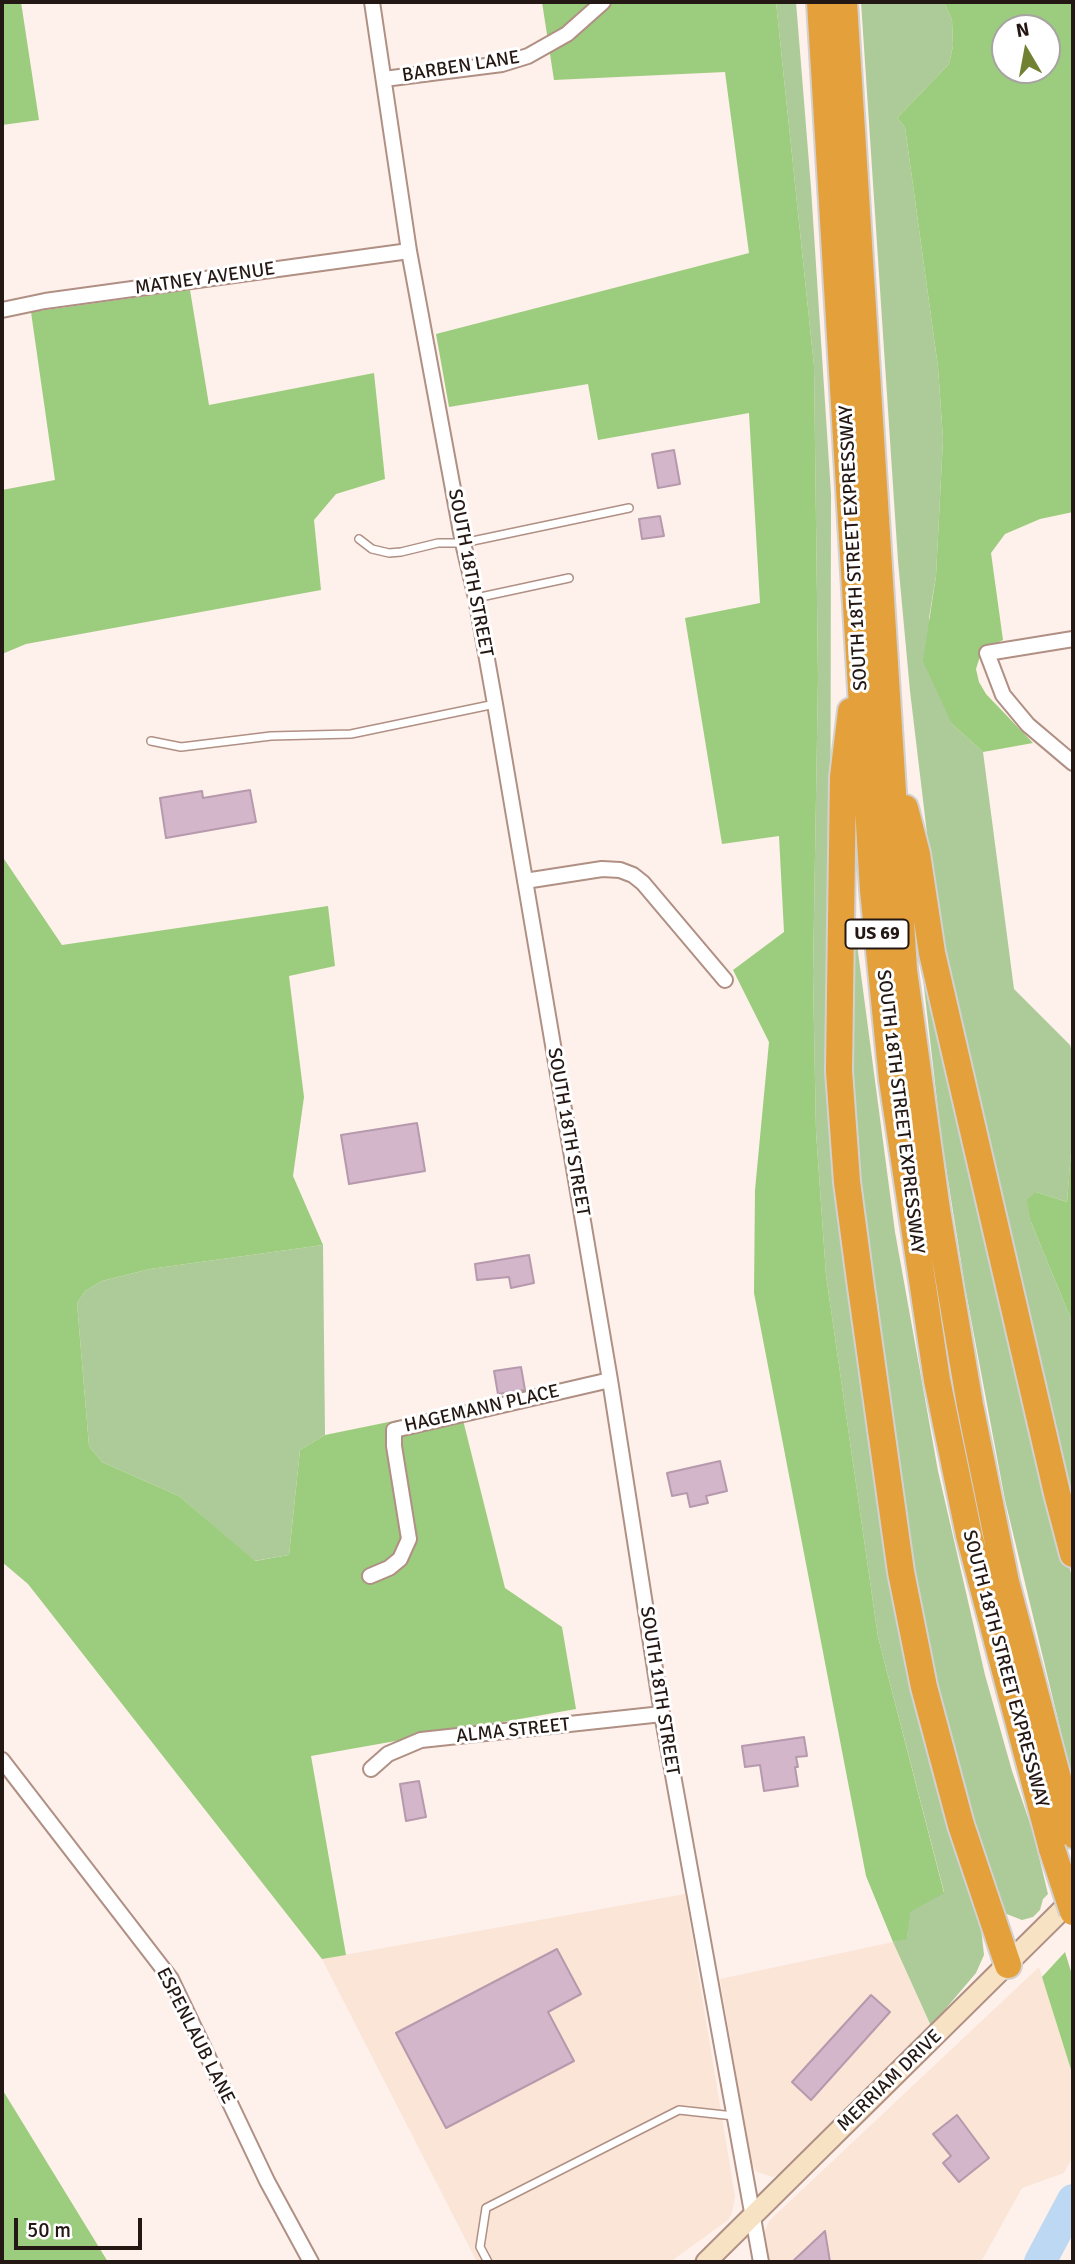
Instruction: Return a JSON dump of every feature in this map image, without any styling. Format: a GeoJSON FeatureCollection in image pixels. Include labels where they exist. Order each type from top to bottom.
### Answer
{"type":"FeatureCollection","features":[{"type":"Feature","properties":{"kind":"highway","name":"SOUTH 18TH STREET EXPRESSWAY"},"geometry":{"type":"LineString","coordinates":[[820,2],[873,890],[892,1080],[937,1380],[969,1535],[1066,1837]]}},
{"type":"Feature","properties":{"kind":"highway","name":"SOUTH 18TH STREET EXPRESSWAY"},"geometry":{"type":"LineString","coordinates":[[844,2],[904,970],[939,1223],[970,1405],[1006,1582],[1066,1837],[1073,1912]]}},
{"type":"Feature","properties":{"kind":"highway"},"geometry":{"type":"LineString","coordinates":[[859,633],[843,778],[840,891],[839,1071],[847,1182],[901,1572],[924,1687],[961,1825],[1007,1965]]}},
{"type":"Feature","properties":{"kind":"highway"},"geometry":{"type":"LineString","coordinates":[[890,753],[918,854],[932,953],[1073,1554]]}},
{"type":"Feature","properties":{"kind":"main road","name":"MERRIAM DRIVE"},"geometry":{"type":"LineString","coordinates":[[706,2262],[1073,1899]]}},
{"type":"Feature","properties":{"kind":"street","name":"SOUTH 18TH STREET"},"geometry":{"type":"LineString","coordinates":[[372,2],[409,251],[495,704],[610,1380],[662,1714],[761,2262]]}},
{"type":"Feature","properties":{"kind":"street","name":"BARBEN LANE"},"geometry":{"type":"LineString","coordinates":[[384,79],[502,64],[528,56],[567,34],[603,2]]}},
{"type":"Feature","properties":{"kind":"street","name":"MATNEY AVENUE"},"geometry":{"type":"LineString","coordinates":[[2,310],[46,301],[409,251]]}},
{"type":"Feature","properties":{"kind":"street"},"geometry":{"type":"LineString","coordinates":[[1073,639],[986,653],[1003,695],[1028,725],[1073,763]]}},
{"type":"Feature","properties":{"kind":"street"},"geometry":{"type":"LineString","coordinates":[[525,881],[602,869],[620,870],[633,875],[643,883],[724,980]]}},
{"type":"Feature","properties":{"kind":"street","name":"HAGEMANN PLACE"},"geometry":{"type":"LineString","coordinates":[[370,1576],[389,1568],[400,1559],[409,1539],[394,1446],[394,1430],[610,1380]]}},
{"type":"Feature","properties":{"kind":"street","name":"ALMA STREET"},"geometry":{"type":"LineString","coordinates":[[371,1769],[388,1754],[421,1740],[662,1714]]}},
{"type":"Feature","properties":{"kind":"street","name":"ESPENLAUB LANE"},"geometry":{"type":"LineString","coordinates":[[2,1760],[171,1979],[267,2180],[310,2262]]}},
{"type":"Feature","properties":{"kind":"lane"},"geometry":{"type":"LineString","coordinates":[[359,540],[372,549],[389,553],[438,543],[463,543],[629,508]]}},
{"type":"Feature","properties":{"kind":"lane"},"geometry":{"type":"LineString","coordinates":[[476,598],[569,578]]}},
{"type":"Feature","properties":{"kind":"lane"},"geometry":{"type":"LineString","coordinates":[[151,741],[180,747],[271,736],[351,734],[495,704]]}},
{"type":"Feature","properties":{"kind":"lane"},"geometry":{"type":"LineString","coordinates":[[488,2262],[480,2247],[486,2208],[679,2110],[736,2116]]}},
{"type":"Feature","properties":{"kind":"shaded area"},"geometry":{"type":"Polygon","coordinates":[[[685,1894],[735,2196],[732,2213],[728,2220],[670,2262],[477,2262],[322,1959],[685,1894]]]}},
{"type":"Feature","properties":{"kind":"shaded area"},"geometry":{"type":"Polygon","coordinates":[[[893,1942],[931,2026],[780,2174],[773,2177],[757,2172],[751,2163],[720,1979],[893,1942]]]}},
{"type":"Feature","properties":{"kind":"shaded area"},"geometry":{"type":"Polygon","coordinates":[[[1039,1967],[1073,2076],[1073,2156],[1064,2173],[1022,2188],[981,2262],[765,2262],[763,2235],[769,2221],[1039,1967]]]}},
{"type":"Feature","properties":{"kind":"green space"},"geometry":{"type":"Polygon","coordinates":[[[2,2],[21,2],[39,120],[2,125],[2,2]]]}},
{"type":"Feature","properties":{"kind":"green space"},"geometry":{"type":"Polygon","coordinates":[[[542,2],[776,2],[814,366],[818,678],[813,975],[816,1132],[826,1275],[878,1637],[944,1893],[910,1912],[907,1939],[893,1942],[866,1876],[754,1293],[755,1190],[769,1042],[733,970],[784,932],[779,836],[722,844],[685,618],[760,603],[749,413],[598,440],[588,384],[449,407],[436,334],[749,253],[725,72],[554,80],[542,2]]]}},
{"type":"Feature","properties":{"kind":"green space"},"geometry":{"type":"Polygon","coordinates":[[[776,2],[796,2],[831,494],[830,1080],[842,1241],[984,1955],[976,1973],[931,2026],[893,1942],[907,1938],[909,1912],[944,1892],[878,1637],[826,1275],[816,1132],[813,975],[818,678],[814,366],[776,2]]]}},
{"type":"Feature","properties":{"kind":"green space"},"geometry":{"type":"Polygon","coordinates":[[[861,2],[944,2],[952,20],[953,46],[949,64],[897,118],[905,127],[938,367],[943,439],[936,576],[929,618],[952,724],[983,752],[1014,989],[1070,1045],[1073,1055],[1073,1127],[1067,1202],[1036,1192],[1031,1222],[1073,1324],[1073,1502],[973,1080],[946,955],[928,842],[898,561],[861,2]]]}},
{"type":"Feature","properties":{"kind":"green space"},"geometry":{"type":"Polygon","coordinates":[[[944,2],[1073,2],[1073,512],[1040,519],[1005,534],[991,553],[1003,640],[982,650],[976,669],[986,694],[1033,743],[983,752],[952,724],[923,661],[936,576],[943,439],[938,367],[905,127],[897,118],[949,64],[953,46],[952,20],[944,2]]]}},
{"type":"Feature","properties":{"kind":"green space"},"geometry":{"type":"Polygon","coordinates":[[[190,290],[209,405],[374,373],[385,479],[336,494],[314,520],[321,590],[26,644],[2,654],[2,490],[55,480],[31,312],[190,290]]]}},
{"type":"Feature","properties":{"kind":"green space"},"geometry":{"type":"Polygon","coordinates":[[[2,856],[62,945],[328,906],[335,966],[289,976],[304,1097],[293,1176],[323,1245],[150,1269],[102,1281],[85,1291],[77,1303],[89,1446],[102,1462],[179,1496],[255,1561],[289,1555],[300,1450],[325,1435],[457,1408],[463,1420],[505,1588],[562,1627],[576,1709],[311,1756],[346,1955],[322,1959],[28,1584],[2,1562],[2,856]]]}},
{"type":"Feature","properties":{"kind":"green space"},"geometry":{"type":"Polygon","coordinates":[[[853,914],[895,1232],[938,1471],[985,1675],[1012,1771],[1033,1832],[1048,1894],[1033,1917],[1022,1920],[1004,1913],[944,1732],[907,1550],[847,1093],[853,914]]]}},
{"type":"Feature","properties":{"kind":"green space"},"geometry":{"type":"Polygon","coordinates":[[[931,977],[1073,1582],[1073,1782],[1005,1500],[965,1287],[941,1136],[923,978],[931,977]]]}},
{"type":"Feature","properties":{"kind":"green space"},"geometry":{"type":"Polygon","coordinates":[[[1073,1127],[1073,1324],[1031,1222],[1027,1200],[1036,1192],[1067,1202],[1073,1127]]]}},
{"type":"Feature","properties":{"kind":"green space"},"geometry":{"type":"Polygon","coordinates":[[[323,1245],[325,1435],[300,1450],[289,1555],[254,1561],[179,1496],[102,1462],[89,1446],[77,1303],[85,1291],[102,1281],[150,1269],[323,1245]]]}},
{"type":"Feature","properties":{"kind":"green space"},"geometry":{"type":"Polygon","coordinates":[[[1065,1952],[1073,1978],[1073,2076],[1042,1977],[1065,1952]]]}},
{"type":"Feature","properties":{"kind":"green space"},"geometry":{"type":"Polygon","coordinates":[[[2,2089],[108,2262],[2,2262],[2,2089]]]}},
{"type":"Feature","properties":{"kind":"building"},"geometry":{"type":"Polygon","coordinates":[[[674,450],[680,484],[658,488],[652,454],[674,450]]]}},
{"type":"Feature","properties":{"kind":"building"},"geometry":{"type":"Polygon","coordinates":[[[660,516],[664,536],[642,539],[639,519],[660,516]]]}},
{"type":"Feature","properties":{"kind":"building"},"geometry":{"type":"Polygon","coordinates":[[[250,790],[256,822],[166,838],[160,798],[202,791],[203,798],[250,790]]]}},
{"type":"Feature","properties":{"kind":"building"},"geometry":{"type":"Polygon","coordinates":[[[417,1123],[425,1171],[349,1184],[341,1135],[417,1123]]]}},
{"type":"Feature","properties":{"kind":"building"},"geometry":{"type":"Polygon","coordinates":[[[529,1255],[534,1283],[511,1288],[509,1277],[477,1280],[475,1264],[529,1255]]]}},
{"type":"Feature","properties":{"kind":"building"},"geometry":{"type":"Polygon","coordinates":[[[521,1367],[525,1390],[498,1394],[494,1371],[521,1367]]]}},
{"type":"Feature","properties":{"kind":"building"},"geometry":{"type":"Polygon","coordinates":[[[720,1461],[727,1491],[706,1496],[708,1503],[690,1507],[687,1493],[672,1496],[667,1473],[720,1461]]]}},
{"type":"Feature","properties":{"kind":"building"},"geometry":{"type":"Polygon","coordinates":[[[804,1737],[807,1756],[796,1757],[798,1786],[764,1791],[760,1765],[745,1767],[742,1746],[804,1737]]]}},
{"type":"Feature","properties":{"kind":"building"},"geometry":{"type":"Polygon","coordinates":[[[419,1781],[426,1817],[406,1821],[400,1784],[419,1781]]]}},
{"type":"Feature","properties":{"kind":"building"},"geometry":{"type":"Polygon","coordinates":[[[557,1949],[581,1994],[548,2012],[574,2061],[446,2128],[396,2033],[557,1949]]]}},
{"type":"Feature","properties":{"kind":"building"},"geometry":{"type":"Polygon","coordinates":[[[871,1995],[890,2012],[811,2100],[792,2082],[871,1995]]]}},
{"type":"Feature","properties":{"kind":"building"},"geometry":{"type":"Polygon","coordinates":[[[957,2115],[989,2158],[959,2182],[943,2163],[951,2156],[933,2134],[957,2115]]]}},
{"type":"Feature","properties":{"kind":"building"},"geometry":{"type":"Polygon","coordinates":[[[825,2231],[830,2262],[792,2262],[825,2231]]]}},
{"type":"Feature","properties":{"kind":"waterway"},"geometry":{"type":"LineString","coordinates":[[1040,2262],[1073,2200]]}}]}
